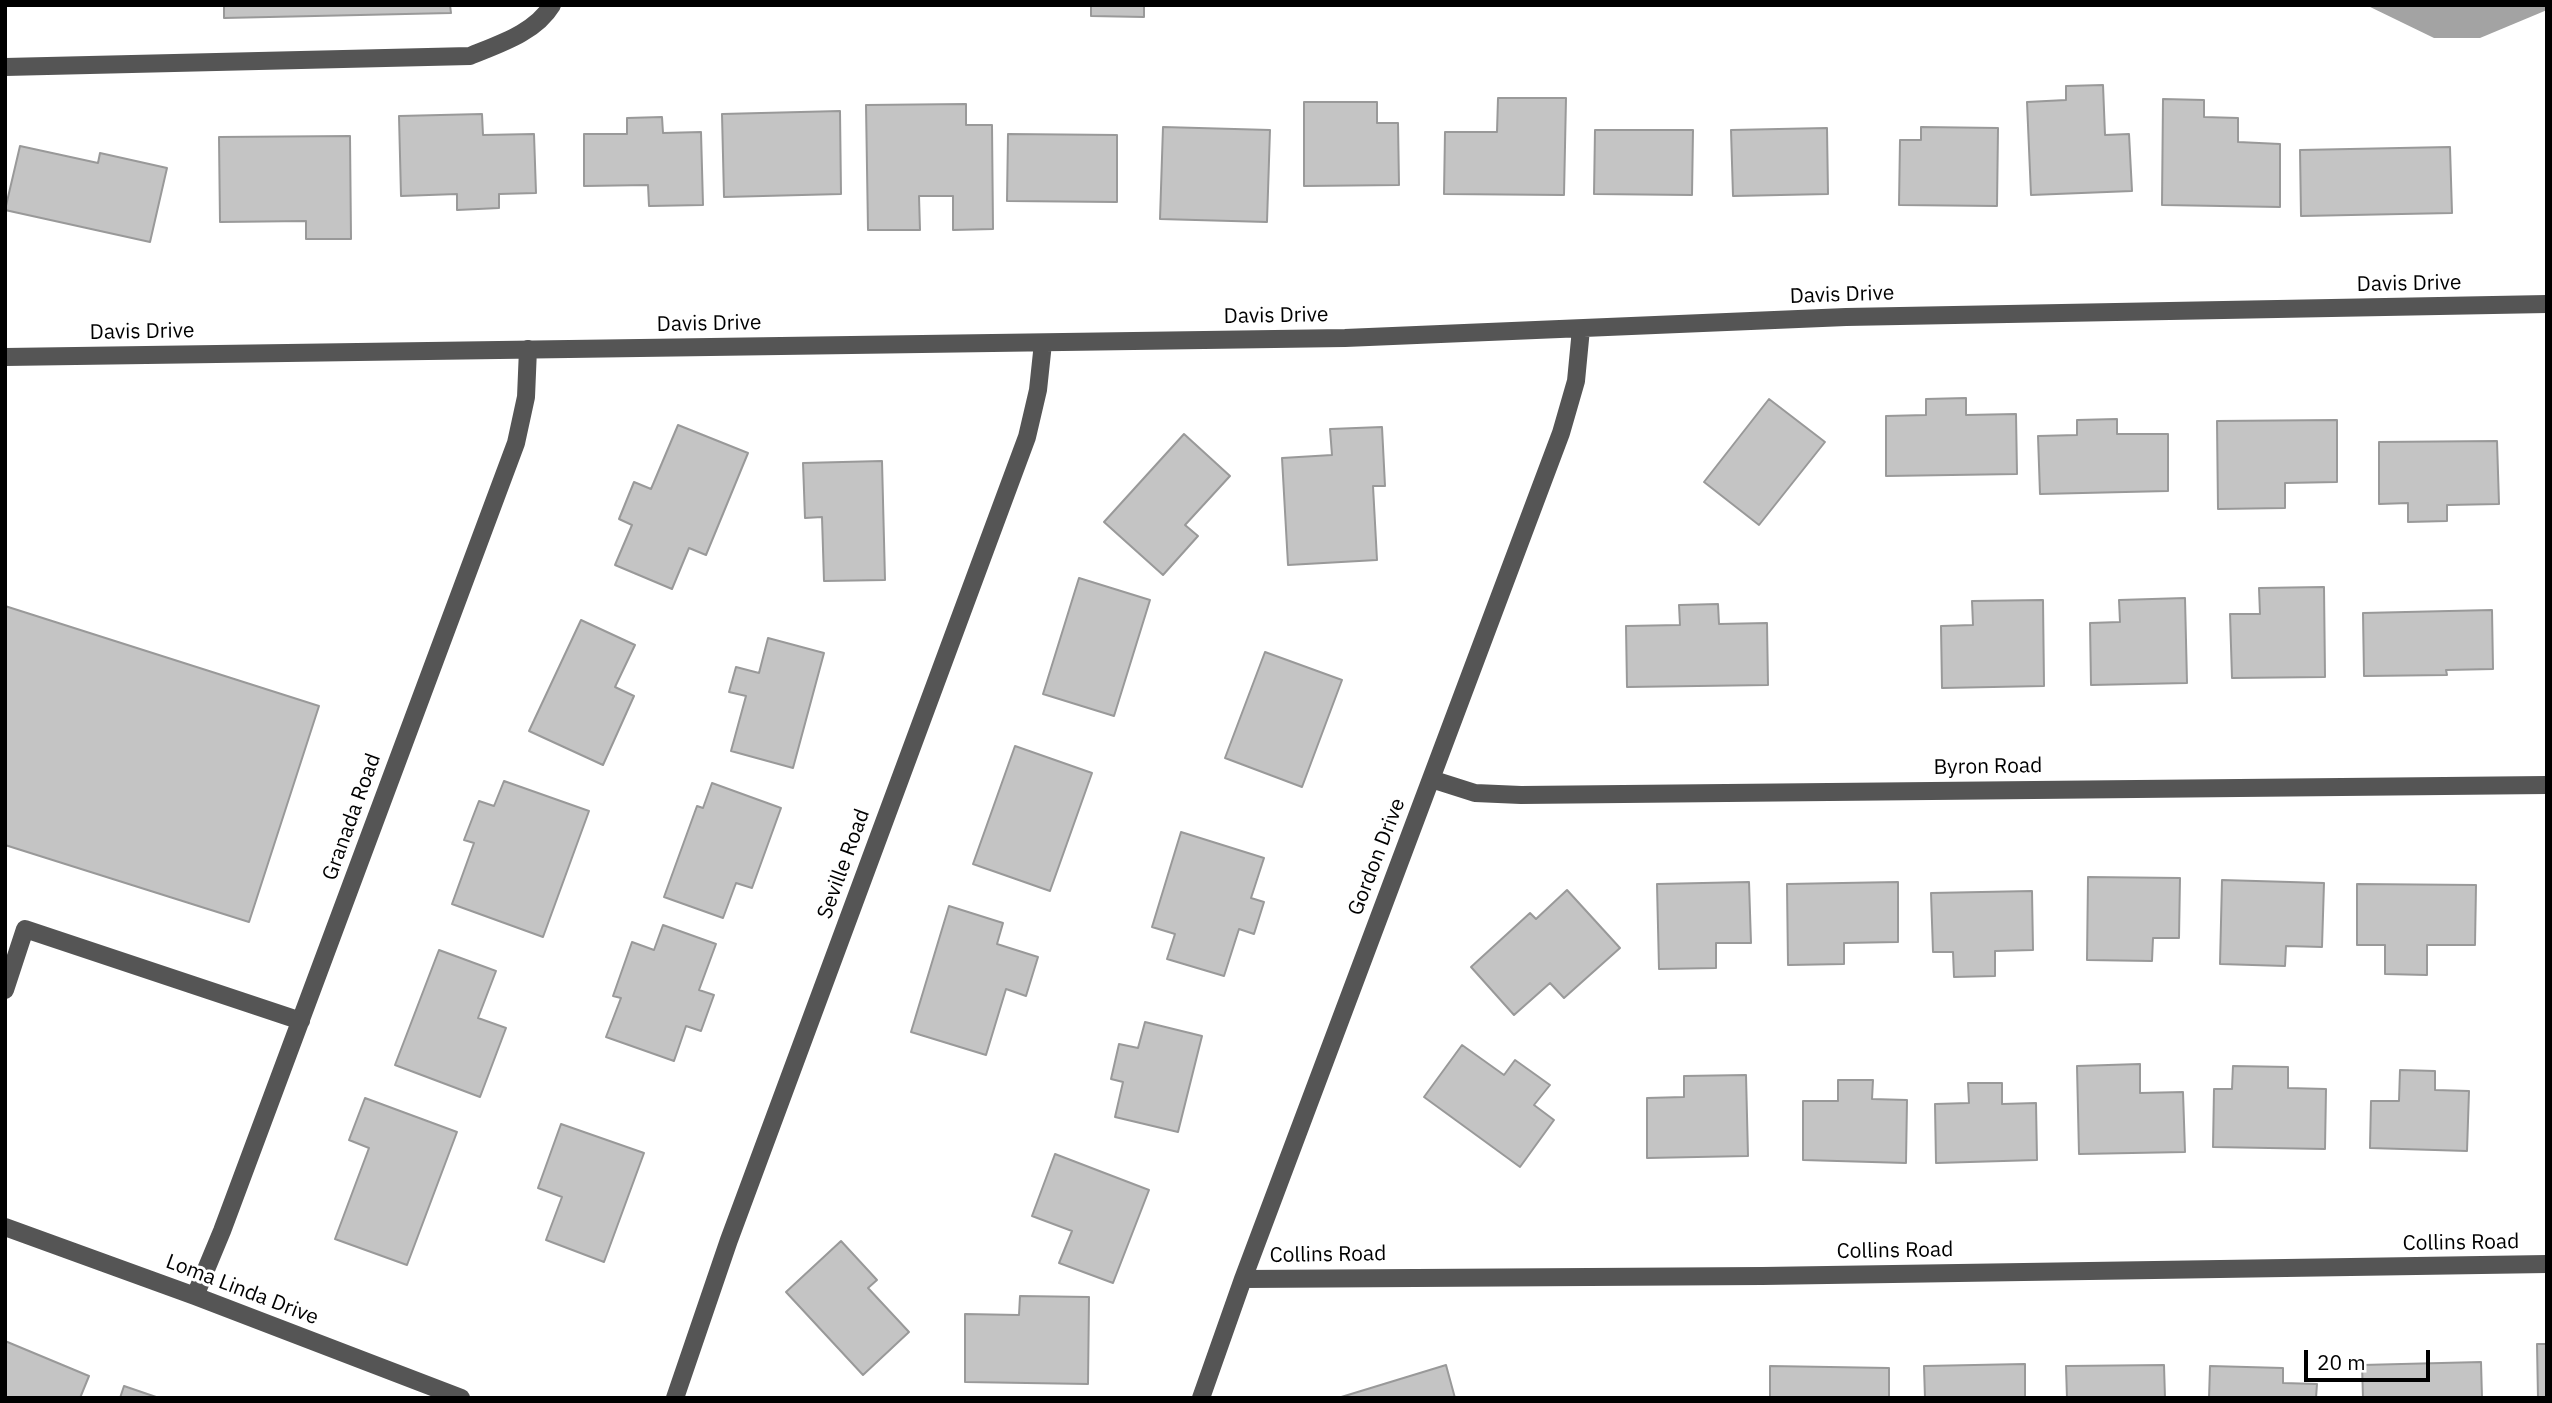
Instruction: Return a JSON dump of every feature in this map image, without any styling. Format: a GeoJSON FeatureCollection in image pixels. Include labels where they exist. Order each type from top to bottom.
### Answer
{"type":"FeatureCollection","features":[{"type":"Feature","properties":{"kind":"street"},"geometry":{"type":"LineString","coordinates":[[5,68],[470,56],[512,40],[546,15],[552,5]]}},
{"type":"Feature","properties":{"kind":"street","name":"Davis Drive"},"geometry":{"type":"LineString","coordinates":[[5,357],[1345,338],[1860,316],[2547,304]]}},
{"type":"Feature","properties":{"kind":"street","name":"Gordon Drive"},"geometry":{"type":"LineString","coordinates":[[1201,1398],[1243,1279],[1561,433],[1576,381],[1581,328]]}},
{"type":"Feature","properties":{"kind":"street","name":"Seville Road"},"geometry":{"type":"LineString","coordinates":[[675,1398],[734,1227],[1027,437],[1038,390],[1043,343]]}},
{"type":"Feature","properties":{"kind":"street","name":"Granada Road"},"geometry":{"type":"LineString","coordinates":[[195,1296],[222,1231],[516,443],[526,397],[527,349]]}},
{"type":"Feature","properties":{"kind":"street","name":"Byron Road"},"geometry":{"type":"LineString","coordinates":[[1431,779],[1475,793],[1521,794],[2547,785]]}},
{"type":"Feature","properties":{"kind":"street"},"geometry":{"type":"LineString","coordinates":[[5,990],[25,929],[300,1021]]}},
{"type":"Feature","properties":{"kind":"street","name":"Loma Linda Drive"},"geometry":{"type":"LineString","coordinates":[[5,1227],[195,1296],[461,1398]]}},
{"type":"Feature","properties":{"kind":"street","name":"Collins Road"},"geometry":{"type":"LineString","coordinates":[[1243,1279],[1762,1276],[2547,1264]]}},
{"type":"Feature","properties":{"kind":"shaded area"},"geometry":{"type":"Polygon","coordinates":[[[2366,5],[2547,5],[2547,10],[2480,38],[2434,38],[2366,5]]]}},
{"type":"Feature","properties":{"kind":"building"},"geometry":{"type":"Polygon","coordinates":[[[224,5],[450,5],[451,13],[224,18],[224,5]]]}},
{"type":"Feature","properties":{"kind":"building"},"geometry":{"type":"Polygon","coordinates":[[[1091,5],[1144,5],[1144,17],[1091,16],[1091,5]]]}},
{"type":"Feature","properties":{"kind":"building"},"geometry":{"type":"Polygon","coordinates":[[[2103,85],[2105,135],[2129,134],[2132,191],[2031,195],[2027,102],[2066,100],[2066,86],[2103,85]]]}},
{"type":"Feature","properties":{"kind":"building"},"geometry":{"type":"Polygon","coordinates":[[[1498,98],[1566,98],[1564,195],[1444,194],[1445,132],[1497,132],[1498,98]]]}},
{"type":"Feature","properties":{"kind":"building"},"geometry":{"type":"Polygon","coordinates":[[[2163,99],[2204,100],[2204,117],[2238,118],[2238,142],[2280,144],[2280,207],[2162,205],[2163,99]]]}},
{"type":"Feature","properties":{"kind":"building"},"geometry":{"type":"Polygon","coordinates":[[[1304,102],[1377,102],[1377,123],[1398,123],[1399,185],[1304,186],[1304,102]]]}},
{"type":"Feature","properties":{"kind":"building"},"geometry":{"type":"Polygon","coordinates":[[[966,104],[966,125],[992,125],[993,229],[953,230],[953,196],[919,196],[920,230],[868,230],[866,105],[966,104]]]}},
{"type":"Feature","properties":{"kind":"building"},"geometry":{"type":"Polygon","coordinates":[[[840,111],[841,194],[724,197],[722,114],[840,111]]]}},
{"type":"Feature","properties":{"kind":"building"},"geometry":{"type":"Polygon","coordinates":[[[482,114],[483,135],[534,134],[536,193],[499,194],[499,208],[457,210],[457,194],[401,196],[399,116],[482,114]]]}},
{"type":"Feature","properties":{"kind":"building"},"geometry":{"type":"Polygon","coordinates":[[[662,117],[663,133],[701,132],[703,205],[649,206],[648,185],[584,186],[584,134],[627,134],[627,118],[662,117]]]}},
{"type":"Feature","properties":{"kind":"building"},"geometry":{"type":"Polygon","coordinates":[[[1163,127],[1270,130],[1267,222],[1160,219],[1163,127]]]}},
{"type":"Feature","properties":{"kind":"building"},"geometry":{"type":"Polygon","coordinates":[[[1921,127],[1998,128],[1997,206],[1899,205],[1900,140],[1921,140],[1921,127]]]}},
{"type":"Feature","properties":{"kind":"building"},"geometry":{"type":"Polygon","coordinates":[[[1827,128],[1828,194],[1733,196],[1731,130],[1827,128]]]}},
{"type":"Feature","properties":{"kind":"building"},"geometry":{"type":"Polygon","coordinates":[[[1595,130],[1693,130],[1692,195],[1594,194],[1595,130]]]}},
{"type":"Feature","properties":{"kind":"building"},"geometry":{"type":"Polygon","coordinates":[[[1008,134],[1117,135],[1117,202],[1007,201],[1008,134]]]}},
{"type":"Feature","properties":{"kind":"building"},"geometry":{"type":"Polygon","coordinates":[[[350,136],[351,239],[306,239],[306,221],[220,222],[219,137],[350,136]]]}},
{"type":"Feature","properties":{"kind":"building"},"geometry":{"type":"Polygon","coordinates":[[[20,146],[98,163],[100,153],[167,168],[150,242],[5,210],[20,146]]]}},
{"type":"Feature","properties":{"kind":"building"},"geometry":{"type":"Polygon","coordinates":[[[2450,147],[2452,213],[2301,216],[2300,150],[2450,147]]]}},
{"type":"Feature","properties":{"kind":"building"},"geometry":{"type":"Polygon","coordinates":[[[1966,398],[1966,415],[2016,414],[2017,474],[1886,476],[1886,416],[1926,415],[1926,399],[1966,398]]]}},
{"type":"Feature","properties":{"kind":"building"},"geometry":{"type":"Polygon","coordinates":[[[1769,399],[1825,442],[1759,525],[1704,482],[1769,399]]]}},
{"type":"Feature","properties":{"kind":"building"},"geometry":{"type":"Polygon","coordinates":[[[2117,419],[2117,434],[2168,434],[2168,491],[2040,494],[2038,436],[2077,435],[2077,420],[2117,419]]]}},
{"type":"Feature","properties":{"kind":"building"},"geometry":{"type":"Polygon","coordinates":[[[2337,420],[2337,482],[2285,483],[2285,508],[2218,509],[2217,421],[2337,420]]]}},
{"type":"Feature","properties":{"kind":"building"},"geometry":{"type":"Polygon","coordinates":[[[678,425],[748,453],[706,555],[689,548],[672,589],[615,565],[632,525],[619,519],[634,482],[651,489],[678,425]]]}},
{"type":"Feature","properties":{"kind":"building"},"geometry":{"type":"Polygon","coordinates":[[[1382,427],[1385,486],[1373,486],[1377,560],[1288,565],[1282,458],[1332,455],[1330,429],[1382,427]]]}},
{"type":"Feature","properties":{"kind":"building"},"geometry":{"type":"Polygon","coordinates":[[[1184,434],[1230,476],[1185,525],[1198,536],[1163,575],[1104,522],[1184,434]]]}},
{"type":"Feature","properties":{"kind":"building"},"geometry":{"type":"Polygon","coordinates":[[[2497,441],[2499,504],[2447,505],[2447,521],[2408,522],[2408,503],[2379,504],[2379,442],[2497,441]]]}},
{"type":"Feature","properties":{"kind":"building"},"geometry":{"type":"Polygon","coordinates":[[[882,461],[885,580],[824,581],[822,517],[805,518],[803,463],[882,461]]]}},
{"type":"Feature","properties":{"kind":"building"},"geometry":{"type":"Polygon","coordinates":[[[1079,578],[1150,600],[1114,716],[1043,694],[1079,578]]]}},
{"type":"Feature","properties":{"kind":"building"},"geometry":{"type":"Polygon","coordinates":[[[2324,587],[2325,677],[2232,678],[2230,614],[2260,614],[2259,588],[2324,587]]]}},
{"type":"Feature","properties":{"kind":"building"},"geometry":{"type":"Polygon","coordinates":[[[2185,598],[2187,683],[2091,685],[2090,623],[2120,622],[2119,600],[2185,598]]]}},
{"type":"Feature","properties":{"kind":"building"},"geometry":{"type":"Polygon","coordinates":[[[2043,600],[2044,686],[1942,688],[1941,626],[1973,625],[1972,601],[2043,600]]]}},
{"type":"Feature","properties":{"kind":"building"},"geometry":{"type":"Polygon","coordinates":[[[1718,604],[1719,624],[1767,623],[1768,685],[1627,687],[1626,626],[1680,625],[1679,605],[1718,604]]]}},
{"type":"Feature","properties":{"kind":"building"},"geometry":{"type":"Polygon","coordinates":[[[5,606],[319,706],[249,922],[5,845],[5,606]]]}},
{"type":"Feature","properties":{"kind":"building"},"geometry":{"type":"Polygon","coordinates":[[[2492,610],[2493,669],[2446,670],[2447,675],[2364,676],[2363,613],[2492,610]]]}},
{"type":"Feature","properties":{"kind":"building"},"geometry":{"type":"Polygon","coordinates":[[[581,620],[635,645],[615,687],[634,696],[603,765],[529,731],[581,620]]]}},
{"type":"Feature","properties":{"kind":"building"},"geometry":{"type":"Polygon","coordinates":[[[768,638],[824,653],[793,768],[731,751],[746,696],[729,692],[736,667],[759,673],[768,638]]]}},
{"type":"Feature","properties":{"kind":"building"},"geometry":{"type":"Polygon","coordinates":[[[1265,652],[1342,680],[1302,787],[1225,758],[1265,652]]]}},
{"type":"Feature","properties":{"kind":"building"},"geometry":{"type":"Polygon","coordinates":[[[1015,746],[1092,773],[1050,891],[973,864],[1015,746]]]}},
{"type":"Feature","properties":{"kind":"building"},"geometry":{"type":"Polygon","coordinates":[[[504,781],[589,811],[543,937],[452,904],[474,843],[464,840],[479,801],[494,806],[504,781]]]}},
{"type":"Feature","properties":{"kind":"building"},"geometry":{"type":"Polygon","coordinates":[[[712,783],[781,808],[752,888],[736,883],[723,918],[664,897],[697,806],[703,808],[712,783]]]}},
{"type":"Feature","properties":{"kind":"building"},"geometry":{"type":"Polygon","coordinates":[[[1181,832],[1264,858],[1251,898],[1264,902],[1254,934],[1239,929],[1224,976],[1167,959],[1175,934],[1152,927],[1181,832]]]}},
{"type":"Feature","properties":{"kind":"building"},"geometry":{"type":"Polygon","coordinates":[[[2088,877],[2180,878],[2179,938],[2153,938],[2152,961],[2087,960],[2088,877]]]}},
{"type":"Feature","properties":{"kind":"building"},"geometry":{"type":"Polygon","coordinates":[[[2222,880],[2324,883],[2322,947],[2286,946],[2285,966],[2220,964],[2222,880]]]}},
{"type":"Feature","properties":{"kind":"building"},"geometry":{"type":"Polygon","coordinates":[[[1749,882],[1751,943],[1716,943],[1716,968],[1659,969],[1657,884],[1749,882]]]}},
{"type":"Feature","properties":{"kind":"building"},"geometry":{"type":"Polygon","coordinates":[[[1898,882],[1898,942],[1844,943],[1844,964],[1788,965],[1787,884],[1898,882]]]}},
{"type":"Feature","properties":{"kind":"building"},"geometry":{"type":"Polygon","coordinates":[[[2357,884],[2476,885],[2475,945],[2427,945],[2427,975],[2385,974],[2385,945],[2357,945],[2357,884]]]}},
{"type":"Feature","properties":{"kind":"building"},"geometry":{"type":"Polygon","coordinates":[[[1567,890],[1620,948],[1564,998],[1550,983],[1514,1015],[1471,967],[1530,913],[1536,919],[1567,890]]]}},
{"type":"Feature","properties":{"kind":"building"},"geometry":{"type":"Polygon","coordinates":[[[2032,891],[2033,950],[1995,951],[1995,976],[1954,977],[1953,952],[1933,952],[1931,893],[2032,891]]]}},
{"type":"Feature","properties":{"kind":"building"},"geometry":{"type":"Polygon","coordinates":[[[949,906],[1003,923],[997,944],[1038,957],[1026,996],[1006,989],[986,1055],[911,1032],[949,906]]]}},
{"type":"Feature","properties":{"kind":"building"},"geometry":{"type":"Polygon","coordinates":[[[663,925],[716,944],[699,990],[714,995],[701,1031],[686,1026],[674,1061],[606,1037],[621,998],[613,996],[632,942],[654,950],[663,925]]]}},
{"type":"Feature","properties":{"kind":"building"},"geometry":{"type":"Polygon","coordinates":[[[439,950],[496,971],[478,1018],[506,1028],[480,1097],[395,1065],[439,950]]]}},
{"type":"Feature","properties":{"kind":"building"},"geometry":{"type":"Polygon","coordinates":[[[1145,1022],[1202,1036],[1178,1132],[1115,1117],[1123,1082],[1111,1079],[1119,1044],[1138,1048],[1145,1022]]]}},
{"type":"Feature","properties":{"kind":"building"},"geometry":{"type":"Polygon","coordinates":[[[1462,1045],[1504,1075],[1515,1060],[1550,1085],[1534,1105],[1554,1120],[1520,1167],[1424,1097],[1462,1045]]]}},
{"type":"Feature","properties":{"kind":"building"},"geometry":{"type":"Polygon","coordinates":[[[2140,1064],[2140,1093],[2183,1092],[2185,1152],[2079,1154],[2077,1066],[2140,1064]]]}},
{"type":"Feature","properties":{"kind":"building"},"geometry":{"type":"Polygon","coordinates":[[[2233,1066],[2288,1067],[2288,1088],[2326,1089],[2325,1149],[2213,1147],[2214,1089],[2232,1089],[2233,1066]]]}},
{"type":"Feature","properties":{"kind":"building"},"geometry":{"type":"Polygon","coordinates":[[[2400,1070],[2435,1071],[2435,1090],[2469,1091],[2467,1151],[2370,1148],[2371,1101],[2399,1101],[2400,1070]]]}},
{"type":"Feature","properties":{"kind":"building"},"geometry":{"type":"Polygon","coordinates":[[[1746,1075],[1748,1156],[1647,1158],[1647,1098],[1684,1097],[1684,1076],[1746,1075]]]}},
{"type":"Feature","properties":{"kind":"building"},"geometry":{"type":"Polygon","coordinates":[[[1838,1080],[1873,1080],[1872,1099],[1907,1100],[1906,1163],[1803,1160],[1803,1101],[1838,1101],[1838,1080]]]}},
{"type":"Feature","properties":{"kind":"building"},"geometry":{"type":"Polygon","coordinates":[[[1968,1083],[2002,1083],[2002,1104],[2036,1103],[2037,1160],[1936,1163],[1935,1104],[1969,1103],[1968,1083]]]}},
{"type":"Feature","properties":{"kind":"building"},"geometry":{"type":"Polygon","coordinates":[[[365,1098],[457,1132],[407,1265],[335,1239],[369,1148],[349,1140],[365,1098]]]}},
{"type":"Feature","properties":{"kind":"building"},"geometry":{"type":"Polygon","coordinates":[[[561,1124],[644,1153],[604,1262],[546,1240],[562,1197],[538,1188],[561,1124]]]}},
{"type":"Feature","properties":{"kind":"building"},"geometry":{"type":"Polygon","coordinates":[[[1055,1154],[1149,1190],[1113,1283],[1059,1263],[1072,1231],[1032,1216],[1055,1154]]]}},
{"type":"Feature","properties":{"kind":"building"},"geometry":{"type":"Polygon","coordinates":[[[841,1241],[877,1280],[868,1288],[909,1332],[863,1375],[786,1292],[841,1241]]]}},
{"type":"Feature","properties":{"kind":"building"},"geometry":{"type":"Polygon","coordinates":[[[1020,1296],[1089,1297],[1088,1384],[965,1382],[965,1314],[1019,1315],[1020,1296]]]}},
{"type":"Feature","properties":{"kind":"building"},"geometry":{"type":"Polygon","coordinates":[[[5,1341],[89,1376],[80,1398],[5,1398],[5,1341]]]}},
{"type":"Feature","properties":{"kind":"building"},"geometry":{"type":"Polygon","coordinates":[[[2537,1344],[2547,1344],[2547,1398],[2538,1398],[2537,1344]]]}},
{"type":"Feature","properties":{"kind":"building"},"geometry":{"type":"Polygon","coordinates":[[[2481,1362],[2482,1398],[2363,1398],[2362,1365],[2481,1362]]]}},
{"type":"Feature","properties":{"kind":"building"},"geometry":{"type":"Polygon","coordinates":[[[2025,1364],[2025,1398],[1925,1398],[1924,1366],[2025,1364]]]}},
{"type":"Feature","properties":{"kind":"building"},"geometry":{"type":"Polygon","coordinates":[[[1446,1365],[1455,1398],[1338,1398],[1446,1365]]]}},
{"type":"Feature","properties":{"kind":"building"},"geometry":{"type":"Polygon","coordinates":[[[2164,1365],[2165,1398],[2067,1398],[2066,1366],[2164,1365]]]}},
{"type":"Feature","properties":{"kind":"building"},"geometry":{"type":"Polygon","coordinates":[[[1770,1366],[1889,1368],[1889,1398],[1770,1398],[1770,1366]]]}},
{"type":"Feature","properties":{"kind":"building"},"geometry":{"type":"Polygon","coordinates":[[[2210,1366],[2283,1368],[2283,1383],[2317,1384],[2316,1398],[2209,1398],[2210,1366]]]}},
{"type":"Feature","properties":{"kind":"building"},"geometry":{"type":"Polygon","coordinates":[[[124,1386],[159,1398],[120,1398],[124,1386]]]}}]}
